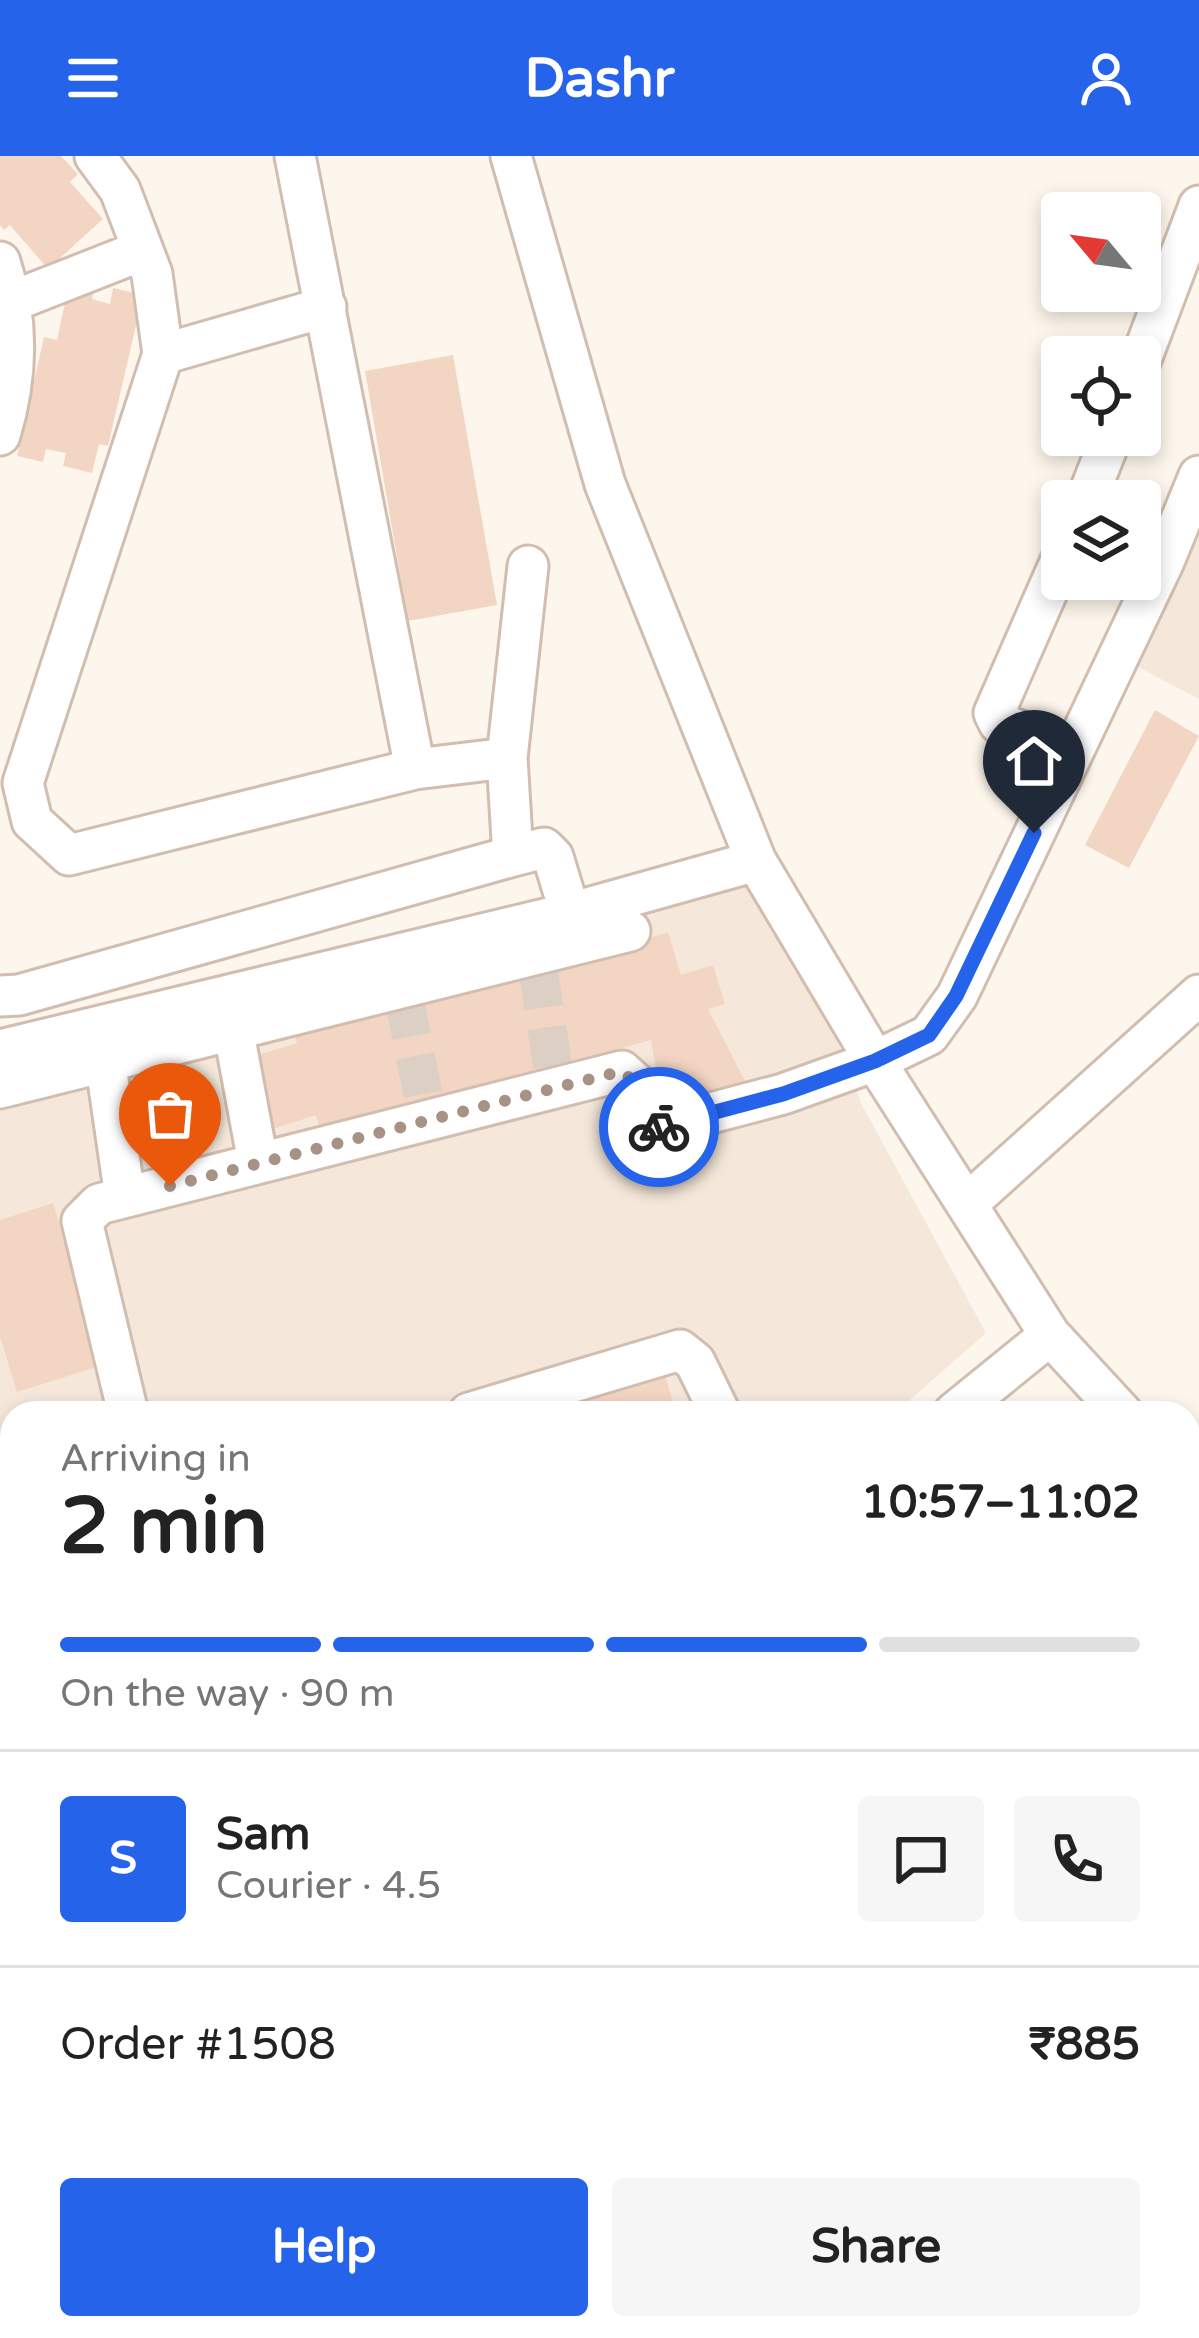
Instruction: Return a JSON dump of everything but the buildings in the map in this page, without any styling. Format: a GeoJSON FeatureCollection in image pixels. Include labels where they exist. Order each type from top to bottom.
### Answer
{"type":"FeatureCollection","features":[{"type":"Feature","properties":{"kind":"street"},"geometry":{"type":"LineString","coordinates":[[94,156],[120,190],[152,274],[163,353],[23,783],[16,825],[69,855],[415,769],[507,758]]}},
{"type":"Feature","properties":{"kind":"street"},"geometry":{"type":"LineString","coordinates":[[295,156],[415,769]]}},
{"type":"Feature","properties":{"kind":"street"},"geometry":{"type":"LineString","coordinates":[[511,156],[605,484],[756,861],[875,1061],[1051,1335],[1112,1401]]}},
{"type":"Feature","properties":{"kind":"street"},"geometry":{"type":"LineString","coordinates":[[1152,336],[1191,254],[1199,206]]}},
{"type":"Feature","properties":{"kind":"street"},"geometry":{"type":"LineString","coordinates":[[13,301],[143,250]]}},
{"type":"Feature","properties":{"kind":"street"},"geometry":{"type":"LineString","coordinates":[[0,262],[13,301],[16,340],[0,435]]}},
{"type":"Feature","properties":{"kind":"street"},"geometry":{"type":"LineString","coordinates":[[163,353],[326,308]]}},
{"type":"Feature","properties":{"kind":"street"},"geometry":{"type":"LineString","coordinates":[[1161,541],[1199,476]]}},
{"type":"Feature","properties":{"kind":"street"},"geometry":{"type":"LineString","coordinates":[[513,856],[507,758],[529,566]]}},
{"type":"Feature","properties":{"kind":"street"},"geometry":{"type":"LineString","coordinates":[[1043,600],[994,712],[999,723],[1072,751]]}},
{"type":"Feature","properties":{"kind":"street"},"geometry":{"type":"LineString","coordinates":[[125,1401],[82,1221],[99,1204],[555,1081],[622,1071],[635,1083],[639,1114],[658,1127],[783,1094],[875,1061],[929,1035],[956,996],[1072,751],[1134,600]]}},
{"type":"Feature","properties":{"kind":"street"},"geometry":{"type":"LineString","coordinates":[[0,996],[544,848],[553,857],[570,913]]}},
{"type":"Feature","properties":{"kind":"street"},"geometry":{"type":"LineString","coordinates":[[0,1050],[570,913],[756,861]]}},
{"type":"Feature","properties":{"kind":"street"},"geometry":{"type":"LineString","coordinates":[[0,1088],[233,1028],[536,962],[630,931]]}},
{"type":"Feature","properties":{"kind":"street"},"geometry":{"type":"LineString","coordinates":[[968,1203],[1199,995]]}},
{"type":"Feature","properties":{"kind":"street"},"geometry":{"type":"LineString","coordinates":[[233,1028],[258,1162]]}},
{"type":"Feature","properties":{"kind":"street"},"geometry":{"type":"LineString","coordinates":[[105,1059],[125,1197]]}},
{"type":"Feature","properties":{"kind":"street"},"geometry":{"type":"LineString","coordinates":[[969,1401],[1051,1335]]}},
{"type":"Feature","properties":{"kind":"street"},"geometry":{"type":"LineString","coordinates":[[552,1401],[680,1350],[695,1363],[714,1401]]}},
{"type":"Feature","properties":{"kind":"shaded area"},"geometry":{"type":"Polygon","coordinates":[[[1199,521],[1199,699],[1136,666],[1199,521]]]}},
{"type":"Feature","properties":{"kind":"shaded area"},"geometry":{"type":"Polygon","coordinates":[[[755,882],[817,988],[861,1103],[986,1333],[909,1401],[0,1401],[0,1063],[755,882]]]}},
{"type":"Feature","properties":{"kind":"tunnel"},"geometry":{"type":"LineString","coordinates":[[538,969],[554,1075]]}},
{"type":"Feature","properties":{"kind":"tunnel"},"geometry":{"type":"LineString","coordinates":[[404,998],[426,1110]]}},
{"type":"Feature","properties":{"kind":"way so far"},"geometry":{"type":"LineString","coordinates":[[170,1186],[622,1071],[635,1083],[639,1114],[659,1127]]}},
{"type":"Feature","properties":{"kind":"route"},"geometry":{"type":"LineString","coordinates":[[659,1127],[783,1094],[875,1061],[929,1035],[956,996],[1034,833]]}}]}
